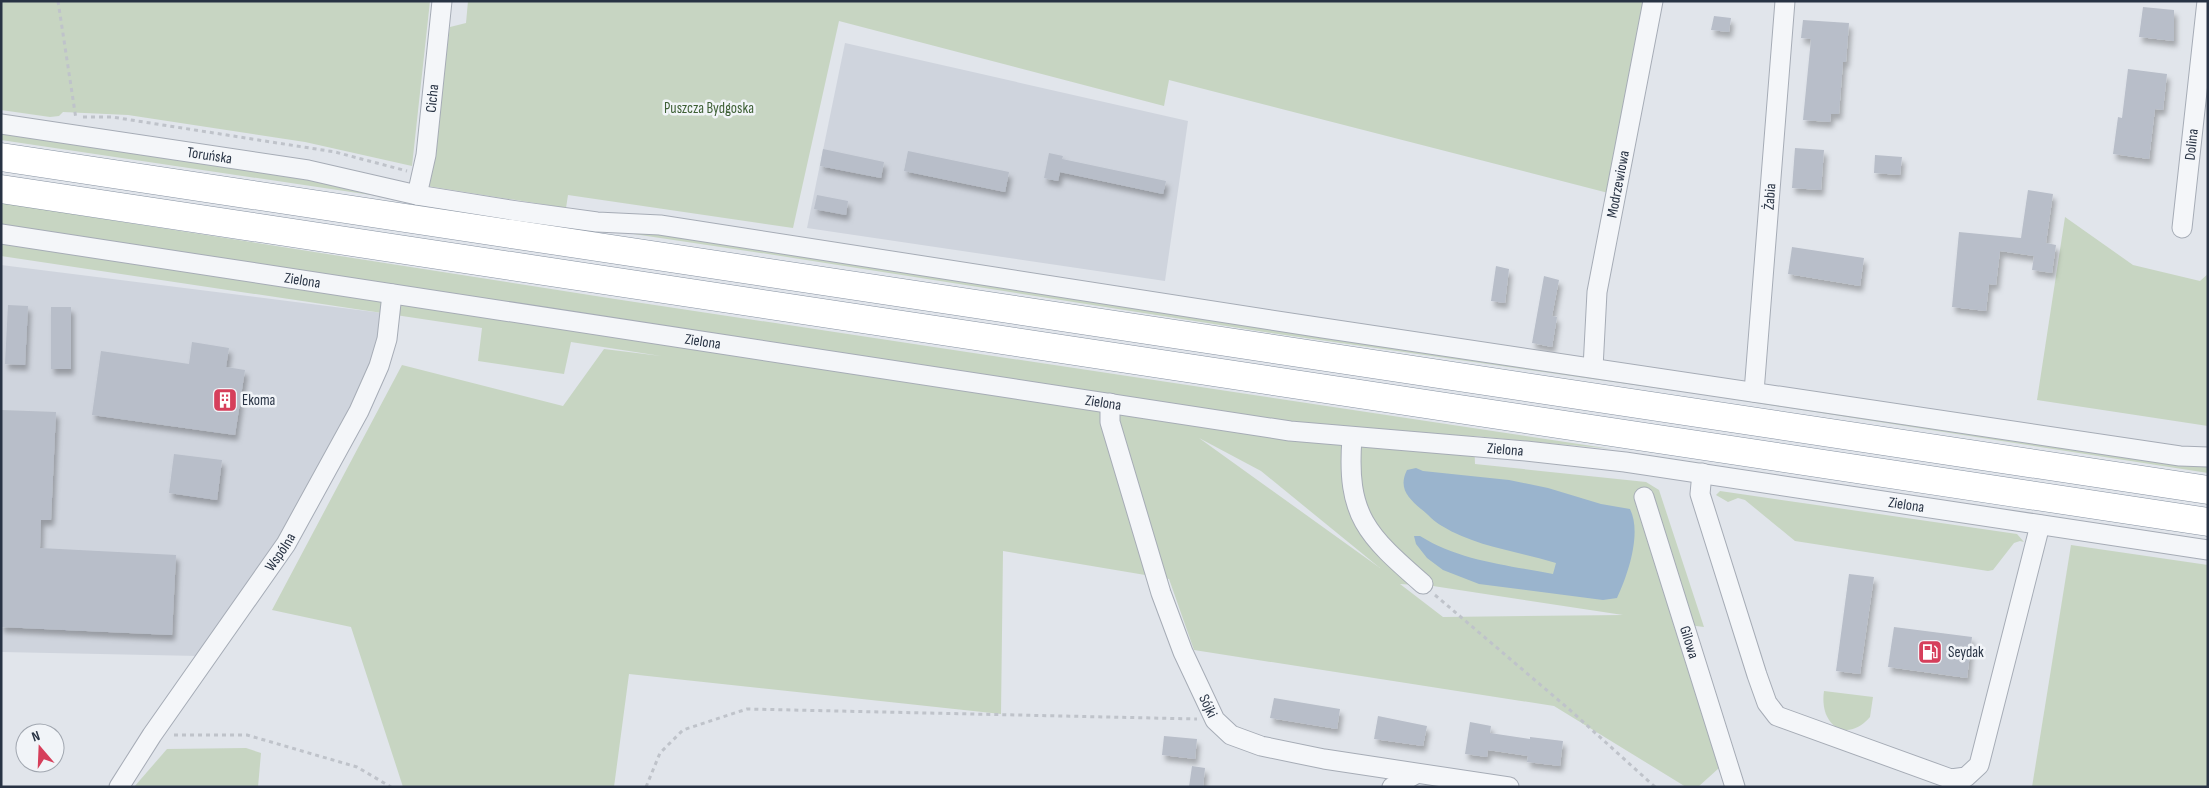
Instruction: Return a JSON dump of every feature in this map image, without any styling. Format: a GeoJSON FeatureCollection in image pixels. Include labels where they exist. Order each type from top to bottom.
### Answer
{"type":"FeatureCollection","features":[{"type":"Feature","properties":{"kind":"highway"},"geometry":{"type":"LineString","coordinates":[[1,158],[2208,490]]}},
{"type":"Feature","properties":{"kind":"highway"},"geometry":{"type":"LineString","coordinates":[[1,189],[2208,522]]}},
{"type":"Feature","properties":{"kind":"street","name":"Cicha"},"geometry":{"type":"LineString","coordinates":[[417,195],[426,155],[442,1]]}},
{"type":"Feature","properties":{"kind":"street","name":"Modrzewiowa"},"geometry":{"type":"LineString","coordinates":[[1593,368],[1597,292],[1653,1]]}},
{"type":"Feature","properties":{"kind":"street","name":"Żabia"},"geometry":{"type":"LineString","coordinates":[[1754,392],[1785,1]]}},
{"type":"Feature","properties":{"kind":"street","name":"Dolina"},"geometry":{"type":"LineString","coordinates":[[2182,228],[2207,1]]}},
{"type":"Feature","properties":{"kind":"street","name":"Toruńska"},"geometry":{"type":"LineString","coordinates":[[1,124],[308,170],[417,195]]}},
{"type":"Feature","properties":{"kind":"street"},"geometry":{"type":"LineString","coordinates":[[417,195],[596,222],[660,225],[2180,456],[2208,457]]}},
{"type":"Feature","properties":{"kind":"street","name":"Zielona"},"geometry":{"type":"LineString","coordinates":[[1,234],[1290,431],[1352,438],[1526,451],[1625,462],[2208,550]]}},
{"type":"Feature","properties":{"kind":"street","name":"Wspólna"},"geometry":{"type":"LineString","coordinates":[[119,787],[152,735],[286,544],[359,411],[380,366],[387,339],[392,294]]}},
{"type":"Feature","properties":{"kind":"street","name":"Sójki"},"geometry":{"type":"LineString","coordinates":[[1110,403],[1110,422],[1161,593],[1184,652],[1215,720],[1231,735],[1261,746],[1416,774],[1451,783],[1509,787]]}},
{"type":"Feature","properties":{"kind":"street"},"geometry":{"type":"LineString","coordinates":[[1352,438],[1352,492],[1359,512],[1370,533],[1393,558],[1423,584]]}},
{"type":"Feature","properties":{"kind":"street"},"geometry":{"type":"LineString","coordinates":[[1702,473],[1700,494],[1760,684],[1767,703],[1777,716],[1951,779],[1966,777],[1979,764],[2040,525]]}},
{"type":"Feature","properties":{"kind":"street","name":"Gilowa"},"geometry":{"type":"LineString","coordinates":[[1644,497],[1735,787]]}},
{"type":"Feature","properties":{"kind":"street"},"geometry":{"type":"LineString","coordinates":[[1392,787],[1416,774]]}},
{"type":"Feature","properties":{"kind":"path"},"geometry":{"type":"LineString","coordinates":[[58,1],[76,116],[73,134]]}},
{"type":"Feature","properties":{"kind":"path"},"geometry":{"type":"LineString","coordinates":[[1423,584],[1570,710],[1655,787]]}},
{"type":"Feature","properties":{"kind":"path"},"geometry":{"type":"LineString","coordinates":[[646,787],[660,753],[683,730],[747,710],[1215,720]]}},
{"type":"Feature","properties":{"kind":"path"},"geometry":{"type":"LineString","coordinates":[[152,735],[247,735],[357,766],[391,787]]}},
{"type":"Feature","properties":{"kind":"shaded area"},"geometry":{"type":"Polygon","coordinates":[[[845,43],[1188,121],[1165,281],[807,228],[845,43]]]}},
{"type":"Feature","properties":{"kind":"shaded area"},"geometry":{"type":"Polygon","coordinates":[[[1,265],[390,314],[387,339],[286,544],[199,656],[1,652],[1,265]]]}},
{"type":"Feature","properties":{"kind":"green space"},"geometry":{"type":"Polygon","coordinates":[[[1,1],[430,1],[412,166],[305,142],[128,115],[63,112],[59,116],[50,117],[1,110],[1,1]]]}},
{"type":"Feature","properties":{"kind":"green space","name":"Puszcza Bydgoska"},"geometry":{"type":"Polygon","coordinates":[[[468,1],[1653,1],[1616,195],[1169,80],[1164,106],[839,21],[793,228],[568,195],[566,208],[427,186],[450,27],[466,23],[468,1]]]}},
{"type":"Feature","properties":{"kind":"green space"},"geometry":{"type":"Polygon","coordinates":[[[1,128],[2208,464],[2208,473],[1705,395],[1271,333],[768,254],[1,140],[1,128]]]}},
{"type":"Feature","properties":{"kind":"green space"},"geometry":{"type":"Polygon","coordinates":[[[1,203],[615,299],[1612,449],[1474,436],[1475,464],[1646,482],[1659,490],[1704,627],[1673,623],[1719,768],[1698,787],[1686,787],[1554,706],[1194,650],[1169,579],[1003,551],[1001,714],[629,674],[614,787],[403,787],[351,627],[272,610],[402,365],[563,406],[604,349],[661,356],[571,342],[564,374],[478,361],[482,328],[1,256],[1,203]],[[1199,438],[1380,568],[1261,471],[1199,438]],[[1400,584],[1443,617],[1623,615],[1433,586],[1400,584]]]}},
{"type":"Feature","properties":{"kind":"green space"},"geometry":{"type":"Polygon","coordinates":[[[2065,217],[2133,265],[2200,281],[2208,274],[2208,426],[2037,400],[2065,217]]]}},
{"type":"Feature","properties":{"kind":"green space"},"geometry":{"type":"Polygon","coordinates":[[[1720,491],[2017,534],[2024,542],[2014,543],[1993,570],[1988,571],[1795,541],[1745,500],[1738,498],[1728,502],[1716,495],[1720,491]]]}},
{"type":"Feature","properties":{"kind":"green space"},"geometry":{"type":"Polygon","coordinates":[[[2071,545],[2208,565],[2208,787],[2032,787],[2071,545]]]}},
{"type":"Feature","properties":{"kind":"green space"},"geometry":{"type":"Polygon","coordinates":[[[1824,691],[1873,697],[1870,717],[1861,725],[1852,729],[1843,730],[1836,727],[1826,713],[1824,691]]]}},
{"type":"Feature","properties":{"kind":"green space"},"geometry":{"type":"Polygon","coordinates":[[[246,748],[261,753],[258,787],[134,787],[167,749],[246,748]]]}},
{"type":"Feature","properties":{"kind":"water"},"geometry":{"type":"Polygon","coordinates":[[[1416,468],[1423,471],[1509,480],[1548,488],[1601,504],[1630,509],[1635,530],[1634,542],[1629,566],[1617,598],[1603,600],[1479,584],[1443,570],[1427,558],[1416,544],[1414,536],[1420,536],[1468,557],[1501,565],[1553,574],[1556,563],[1483,544],[1455,533],[1439,524],[1408,497],[1404,487],[1404,476],[1407,470],[1416,468]]]}},
{"type":"Feature","properties":{"kind":"building"},"geometry":{"type":"Polygon","coordinates":[[[2143,7],[2174,10],[2174,41],[2139,37],[2143,7]]]}},
{"type":"Feature","properties":{"kind":"building"},"geometry":{"type":"Polygon","coordinates":[[[1714,16],[1731,18],[1729,32],[1711,30],[1714,16]]]}},
{"type":"Feature","properties":{"kind":"building"},"geometry":{"type":"Polygon","coordinates":[[[1803,20],[1849,23],[1846,62],[1843,62],[1839,114],[1831,114],[1830,122],[1803,120],[1811,39],[1801,38],[1803,20]]]}},
{"type":"Feature","properties":{"kind":"building"},"geometry":{"type":"Polygon","coordinates":[[[2128,69],[2167,74],[2163,110],[2155,109],[2149,159],[2113,154],[2118,117],[2122,118],[2128,69]]]}},
{"type":"Feature","properties":{"kind":"building"},"geometry":{"type":"Polygon","coordinates":[[[1795,148],[1824,150],[1821,190],[1792,188],[1795,148]]]}},
{"type":"Feature","properties":{"kind":"building"},"geometry":{"type":"Polygon","coordinates":[[[823,149],[884,162],[881,178],[820,166],[823,149]]]}},
{"type":"Feature","properties":{"kind":"building"},"geometry":{"type":"Polygon","coordinates":[[[908,151],[1009,172],[1005,192],[904,171],[908,151]]]}},
{"type":"Feature","properties":{"kind":"building"},"geometry":{"type":"Polygon","coordinates":[[[1049,153],[1063,156],[1062,159],[1166,181],[1163,194],[1060,172],[1058,181],[1044,178],[1049,153]]]}},
{"type":"Feature","properties":{"kind":"building"},"geometry":{"type":"Polygon","coordinates":[[[1875,155],[1902,157],[1900,175],[1874,173],[1875,155]]]}},
{"type":"Feature","properties":{"kind":"building"},"geometry":{"type":"Polygon","coordinates":[[[2028,190],[2053,194],[2046,243],[2056,245],[2052,273],[2032,270],[2034,256],[2000,251],[1996,285],[1989,284],[1986,311],[1952,307],[1959,232],[2021,238],[2028,190]]]}},
{"type":"Feature","properties":{"kind":"building"},"geometry":{"type":"Polygon","coordinates":[[[817,195],[848,201],[846,215],[814,209],[817,195]]]}},
{"type":"Feature","properties":{"kind":"building"},"geometry":{"type":"Polygon","coordinates":[[[1792,247],[1864,258],[1860,286],[1788,274],[1792,247]]]}},
{"type":"Feature","properties":{"kind":"building"},"geometry":{"type":"Polygon","coordinates":[[[1496,266],[1509,269],[1505,303],[1491,301],[1496,266]]]}},
{"type":"Feature","properties":{"kind":"building"},"geometry":{"type":"Polygon","coordinates":[[[1544,276],[1559,280],[1552,316],[1557,317],[1552,347],[1532,343],[1544,276]]]}},
{"type":"Feature","properties":{"kind":"building"},"geometry":{"type":"Polygon","coordinates":[[[8,305],[28,306],[25,365],[5,364],[8,305]]]}},
{"type":"Feature","properties":{"kind":"building"},"geometry":{"type":"Polygon","coordinates":[[[51,307],[71,307],[71,369],[51,369],[51,307]]]}},
{"type":"Feature","properties":{"kind":"building"},"geometry":{"type":"Polygon","coordinates":[[[192,342],[229,348],[226,367],[245,370],[235,435],[92,415],[101,351],[189,364],[192,342]]]}},
{"type":"Feature","properties":{"kind":"building"},"geometry":{"type":"Polygon","coordinates":[[[1,410],[56,412],[51,520],[41,520],[40,548],[176,555],[172,635],[1,627],[1,410]]]}},
{"type":"Feature","properties":{"kind":"building"},"geometry":{"type":"Polygon","coordinates":[[[174,454],[222,460],[217,500],[169,493],[174,454]]]}},
{"type":"Feature","properties":{"kind":"building"},"geometry":{"type":"Polygon","coordinates":[[[1849,574],[1874,577],[1860,674],[1836,671],[1849,574]]]}},
{"type":"Feature","properties":{"kind":"building","name":"Seydak"},"geometry":{"type":"Polygon","coordinates":[[[1894,627],[1972,637],[1967,678],[1888,667],[1894,627]]]}},
{"type":"Feature","properties":{"kind":"building"},"geometry":{"type":"Polygon","coordinates":[[[1274,698],[1340,709],[1337,729],[1270,718],[1274,698]]]}},
{"type":"Feature","properties":{"kind":"building"},"geometry":{"type":"Polygon","coordinates":[[[1378,716],[1427,726],[1423,746],[1374,739],[1378,716]]]}},
{"type":"Feature","properties":{"kind":"building"},"geometry":{"type":"Polygon","coordinates":[[[1470,722],[1491,726],[1490,733],[1530,739],[1530,737],[1563,741],[1560,766],[1527,762],[1528,756],[1488,750],[1487,757],[1465,754],[1470,722]]]}},
{"type":"Feature","properties":{"kind":"building"},"geometry":{"type":"Polygon","coordinates":[[[1164,736],[1197,739],[1195,759],[1162,755],[1164,736]]]}},
{"type":"Feature","properties":{"kind":"building"},"geometry":{"type":"Polygon","coordinates":[[[1192,766],[1205,768],[1203,787],[1189,787],[1192,766]]]}},
{"type":"Feature","properties":{"kind":"place","name":"Ekoma"},"geometry":{"type":"Point","coordinates":[225,400]}},
{"type":"Feature","properties":{"kind":"place","name":"Seydak"},"geometry":{"type":"Point","coordinates":[1930,652]}}]}
